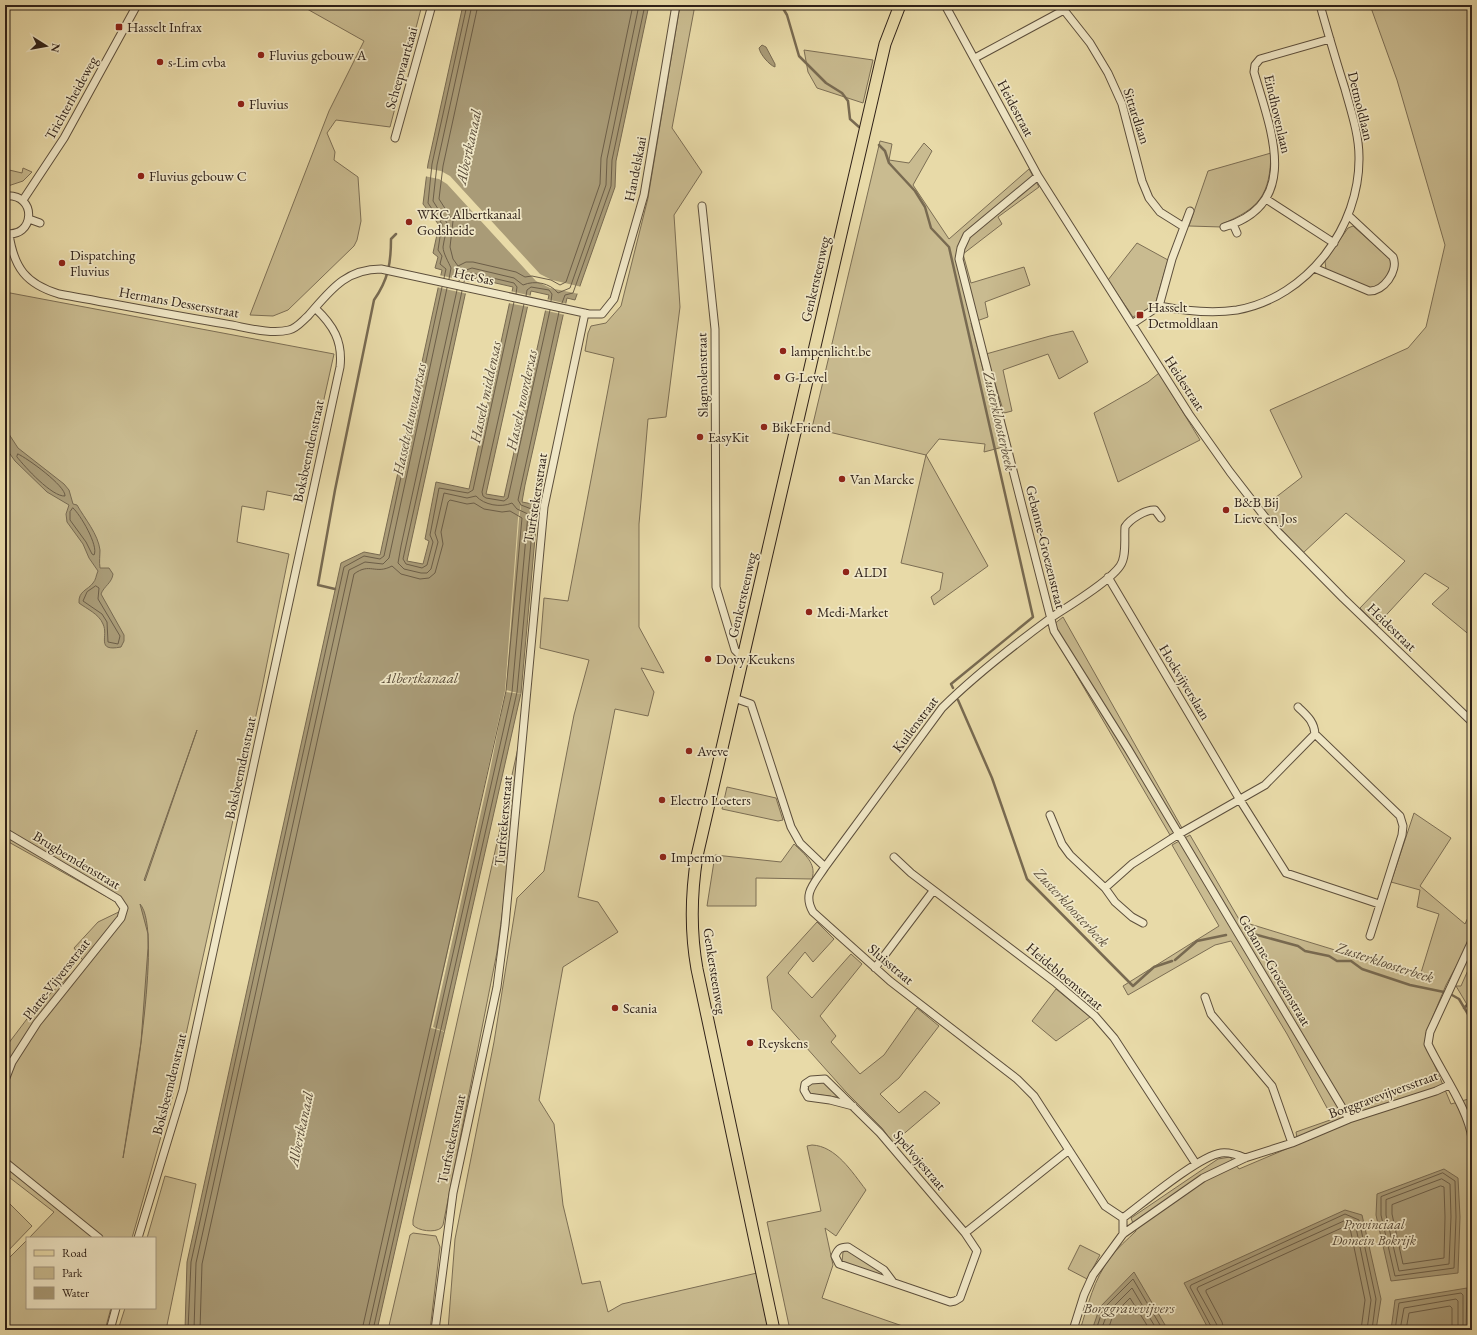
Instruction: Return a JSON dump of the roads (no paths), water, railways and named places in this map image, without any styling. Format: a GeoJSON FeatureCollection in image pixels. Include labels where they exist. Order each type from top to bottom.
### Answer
{"type":"FeatureCollection","features":[{"type":"Feature","properties":{"kind":"main road","name":"Genkersteenweg"},"geometry":{"type":"LineString","coordinates":[[774,1330],[697,969],[692,934],[692,895],[697,856],[888,33],[892,5]]}},
{"type":"Feature","properties":{"kind":"main road","name":"Genkersteenweg"},"geometry":{"type":"LineString","coordinates":[[888,33],[900,5]]}},
{"type":"Feature","properties":{"kind":"street","name":"Trichterheideweg"},"geometry":{"type":"LineString","coordinates":[[23,200],[64,138],[137,5]]}},
{"type":"Feature","properties":{"kind":"street","name":"Scheepvaartkaai"},"geometry":{"type":"LineString","coordinates":[[395,138],[432,5]]}},
{"type":"Feature","properties":{"kind":"street","name":"Handelskaai"},"geometry":{"type":"LineString","coordinates":[[585,314],[602,314],[614,299],[632,239],[649,169],[676,5]]}},
{"type":"Feature","properties":{"kind":"street","name":"Heidestraat"},"geometry":{"type":"LineString","coordinates":[[945,5],[1038,176],[1189,414],[1268,521],[1343,598],[1472,722]]}},
{"type":"Feature","properties":{"kind":"street","name":"Detmoldlaan"},"geometry":{"type":"LineString","coordinates":[[1159,306],[1188,311],[1237,310],[1270,299],[1294,285],[1314,268],[1334,243],[1349,216],[1356,189],[1359,165],[1356,131],[1320,5]]}},
{"type":"Feature","properties":{"kind":"street","name":"Sittardlaan"},"geometry":{"type":"LineString","coordinates":[[975,58],[1062,8],[1090,43],[1108,73],[1122,104],[1142,181],[1149,198],[1160,212],[1184,227]]}},
{"type":"Feature","properties":{"kind":"street","name":"Eindhovenlaan"},"geometry":{"type":"LineString","coordinates":[[1224,227],[1245,219],[1266,199],[1274,178],[1275,150],[1254,72],[1255,65],[1260,59],[1330,39]]}},
{"type":"Feature","properties":{"kind":"street","name":"Gebanne-Groezenstraat"},"geometry":{"type":"LineString","coordinates":[[1038,176],[967,235],[961,248],[959,259],[1002,424],[1050,619],[1054,630],[1179,834],[1349,1119]]}},
{"type":"Feature","properties":{"kind":"street"},"geometry":{"type":"LineString","coordinates":[[5,196],[11,195],[23,200],[27,206],[29,219],[22,230],[7,234]]}},
{"type":"Feature","properties":{"kind":"street"},"geometry":{"type":"LineString","coordinates":[[1266,199],[1334,243]]}},
{"type":"Feature","properties":{"kind":"street","name":"Slagmolenstraat"},"geometry":{"type":"LineString","coordinates":[[702,206],[715,329],[716,587],[735,650],[743,658]]}},
{"type":"Feature","properties":{"kind":"street"},"geometry":{"type":"LineString","coordinates":[[1132,324],[1159,306],[1172,259],[1190,211]]}},
{"type":"Feature","properties":{"kind":"street"},"geometry":{"type":"LineString","coordinates":[[1314,268],[1369,291],[1376,292],[1383,287],[1394,269],[1395,263],[1393,257],[1349,216]]}},
{"type":"Feature","properties":{"kind":"street"},"geometry":{"type":"LineString","coordinates":[[29,219],[40,223]]}},
{"type":"Feature","properties":{"kind":"street"},"geometry":{"type":"LineString","coordinates":[[1234,224],[1237,233]]}},
{"type":"Feature","properties":{"kind":"street","name":"Hermans Dessersstraat"},"geometry":{"type":"LineString","coordinates":[[7,234],[16,262],[33,283],[45,290],[59,294],[276,332],[291,330],[315,308],[336,285],[346,277],[357,272]]}},
{"type":"Feature","properties":{"kind":"street","name":"Het Sas"},"geometry":{"type":"LineString","coordinates":[[357,272],[381,269],[585,314]]}},
{"type":"Feature","properties":{"kind":"street","name":"Boksbeemdenstraat"},"geometry":{"type":"LineString","coordinates":[[138,1237],[183,1090],[340,367],[342,355],[335,331],[315,308]]}},
{"type":"Feature","properties":{"kind":"street","name":"Turfstekersstraat"},"geometry":{"type":"LineString","coordinates":[[435,1330],[453,1193],[497,987],[505,925],[544,507],[585,314]]}},
{"type":"Feature","properties":{"kind":"street"},"geometry":{"type":"LineString","coordinates":[[1050,619],[1120,567],[1123,560],[1125,527],[1128,523],[1150,509],[1155,510],[1161,518]]}},
{"type":"Feature","properties":{"kind":"street","name":"Hoekvijverslaan"},"geometry":{"type":"LineString","coordinates":[[1108,577],[1240,800],[1286,873],[1380,904]]}},
{"type":"Feature","properties":{"kind":"street","name":"Kuilenstraat"},"geometry":{"type":"LineString","coordinates":[[825,867],[942,708],[961,689],[1050,619]]}},
{"type":"Feature","properties":{"kind":"street"},"geometry":{"type":"LineString","coordinates":[[734,698],[751,704],[790,827],[800,843],[825,867]]}},
{"type":"Feature","properties":{"kind":"street"},"geometry":{"type":"LineString","coordinates":[[1298,707],[1311,720],[1314,726],[1315,734],[1400,816],[1403,826],[1402,835],[1370,936]]}},
{"type":"Feature","properties":{"kind":"street"},"geometry":{"type":"LineString","coordinates":[[1105,888],[1132,864],[1179,834],[1265,785],[1315,734]]}},
{"type":"Feature","properties":{"kind":"street"},"geometry":{"type":"LineString","coordinates":[[1050,815],[1062,844],[1070,855],[1105,888],[1115,902],[1132,917],[1143,923]]}},
{"type":"Feature","properties":{"kind":"street","name":"Brugbemdenstraat"},"geometry":{"type":"LineString","coordinates":[[5,832],[118,899],[124,908],[122,918]]}},
{"type":"Feature","properties":{"kind":"street","name":"Heidebloemstraat"},"geometry":{"type":"LineString","coordinates":[[894,857],[911,874],[1061,986],[1095,1016],[1114,1038],[1196,1164]]}},
{"type":"Feature","properties":{"kind":"street","name":"Sluisstraat"},"geometry":{"type":"LineString","coordinates":[[825,867],[808,893],[808,903],[813,912],[876,968],[1017,1079],[1034,1096],[1105,1206],[1123,1218]]}},
{"type":"Feature","properties":{"kind":"street"},"geometry":{"type":"LineString","coordinates":[[876,968],[933,890]]}},
{"type":"Feature","properties":{"kind":"street","name":"Platte-Vijversstraat"},"geometry":{"type":"LineString","coordinates":[[5,1080],[12,1062],[37,1023],[122,918]]}},
{"type":"Feature","properties":{"kind":"street","name":"Borggravevijversstraat"},"geometry":{"type":"LineString","coordinates":[[1073,1330],[1084,1294],[1093,1275],[1123,1234],[1203,1178],[1245,1158],[1292,1143],[1349,1119],[1436,1091],[1449,1085],[1428,1044],[1430,1032],[1472,941]]}},
{"type":"Feature","properties":{"kind":"street"},"geometry":{"type":"LineString","coordinates":[[1205,997],[1211,1014],[1272,1086],[1292,1143]]}},
{"type":"Feature","properties":{"kind":"street","name":"Spelvojestraat"},"geometry":{"type":"LineString","coordinates":[[853,1106],[830,1100],[810,1098],[804,1090],[805,1084],[811,1080],[825,1079],[853,1106],[880,1133],[965,1233],[977,1250],[960,1298],[956,1301],[950,1302],[839,1264],[835,1256],[838,1249],[848,1247],[884,1270],[893,1282]]}},
{"type":"Feature","properties":{"kind":"street"},"geometry":{"type":"LineString","coordinates":[[1449,1085],[1471,1130],[1472,1139]]}},
{"type":"Feature","properties":{"kind":"street"},"geometry":{"type":"LineString","coordinates":[[965,1233],[1069,1150]]}},
{"type":"Feature","properties":{"kind":"street"},"geometry":{"type":"LineString","coordinates":[[1123,1234],[1123,1218],[1196,1164],[1221,1153],[1235,1154],[1245,1158]]}},
{"type":"Feature","properties":{"kind":"street"},"geometry":{"type":"LineString","coordinates":[[5,1162],[97,1237]]}},
{"type":"Feature","properties":{"kind":"street"},"geometry":{"type":"LineString","coordinates":[[110,1330],[116,1309]]}},
{"type":"Feature","properties":{"kind":"water","name":"Albertkanaal"},"geometry":{"type":"Polygon","coordinates":[[[463,5],[649,5],[616,161],[615,187],[575,300],[567,298],[525,485],[522,502],[538,505],[521,693],[377,1330],[185,1330],[187,1262],[341,563],[364,552],[380,555],[442,270],[435,268],[438,257],[433,253],[439,225],[423,204],[428,164],[463,5]],[[469,277],[407,561],[423,564],[429,541],[425,539],[436,482],[469,489],[513,287],[469,277]],[[531,291],[486,494],[504,497],[549,295],[531,291]]]}},
{"type":"Feature","properties":{"kind":"water"},"geometry":{"type":"Polygon","coordinates":[[[762,45],[766,47],[775,64],[775,67],[768,62],[761,53],[759,48],[762,45]]]}},
{"type":"Feature","properties":{"kind":"water"},"geometry":{"type":"Polygon","coordinates":[[[5,428],[18,448],[64,484],[69,490],[73,504],[77,505],[94,532],[100,550],[100,568],[109,568],[113,574],[111,580],[101,594],[124,635],[124,641],[121,647],[113,648],[105,645],[104,629],[101,620],[79,603],[80,596],[94,582],[98,571],[89,558],[83,544],[67,522],[66,514],[69,505],[47,492],[15,461],[5,447],[5,428]]]}},
{"type":"Feature","properties":{"kind":"water"},"geometry":{"type":"Polygon","coordinates":[[[197,730],[145,881],[144,880],[197,730]]]}},
{"type":"Feature","properties":{"kind":"water"},"geometry":{"type":"Polygon","coordinates":[[[140,904],[146,921],[147,931],[140,904]]]}},
{"type":"Feature","properties":{"kind":"water"},"geometry":{"type":"Polygon","coordinates":[[[148,948],[147,985],[141,1041],[148,948]]]}},
{"type":"Feature","properties":{"kind":"water"},"geometry":{"type":"Polygon","coordinates":[[[141,1043],[132,1105],[123,1158],[141,1043]]]}},
{"type":"Feature","properties":{"kind":"water"},"geometry":{"type":"Polygon","coordinates":[[[1444,1169],[1458,1178],[1460,1217],[1458,1273],[1391,1281],[1376,1215],[1377,1194],[1444,1169]]]}},
{"type":"Feature","properties":{"kind":"water"},"geometry":{"type":"Polygon","coordinates":[[[1345,1210],[1362,1215],[1381,1299],[1376,1330],[1209,1330],[1184,1283],[1345,1210]]]}},
{"type":"Feature","properties":{"kind":"water","name":"Borggravevijvers"},"geometry":{"type":"Polygon","coordinates":[[[1134,1272],[1168,1330],[1092,1330],[1100,1307],[1134,1272]]]}},
{"type":"Feature","properties":{"kind":"water"},"geometry":{"type":"Polygon","coordinates":[[[1467,1288],[1466,1330],[1391,1330],[1395,1300],[1467,1288]]]}},
{"type":"Feature","properties":{"kind":"waterway","name":"Zusterkloosterbeek"},"geometry":{"type":"LineString","coordinates":[[781,5],[787,15],[799,56],[826,83],[842,93],[848,101],[850,119],[859,127]]}},
{"type":"Feature","properties":{"kind":"waterway","name":"Zusterkloosterbeek"},"geometry":{"type":"LineString","coordinates":[[879,145],[885,151],[889,163],[915,191],[925,207],[931,228],[949,247],[1033,617],[951,684],[953,688]]}},
{"type":"Feature","properties":{"kind":"waterway"},"geometry":{"type":"LineString","coordinates":[[335,589],[318,585],[335,490],[374,300],[386,279],[391,239],[396,234]]}},
{"type":"Feature","properties":{"kind":"waterway","name":"Zusterkloosterbeek"},"geometry":{"type":"LineString","coordinates":[[958,700],[992,778],[1027,879],[1133,986],[1154,967],[1172,961]]}},
{"type":"Feature","properties":{"kind":"waterway","name":"Zusterkloosterbeek"},"geometry":{"type":"LineString","coordinates":[[1250,933],[1298,946],[1305,951],[1329,956],[1337,961],[1351,961],[1362,969],[1410,985],[1444,992]]}},
{"type":"Feature","properties":{"kind":"waterway","name":"Zusterkloosterbeek"},"geometry":{"type":"LineString","coordinates":[[1175,960],[1197,941],[1226,935]]}},
{"type":"Feature","properties":{"kind":"waterway","name":"Zusterkloosterbeek"},"geometry":{"type":"LineString","coordinates":[[1452,995],[1459,999],[1472,1021]]}},
{"type":"Feature","properties":{"kind":"waterway"},"geometry":{"type":"LineString","coordinates":[[1464,1008],[1472,1000]]}},
{"type":"Feature","properties":{"kind":"place","name":"Hasselt Infrax"},"geometry":{"type":"Point","coordinates":[119,27]}},
{"type":"Feature","properties":{"kind":"place","name":"Fluvius gebouw A"},"geometry":{"type":"Point","coordinates":[261,55]}},
{"type":"Feature","properties":{"kind":"place","name":"s-Lim cvba"},"geometry":{"type":"Point","coordinates":[160,62]}},
{"type":"Feature","properties":{"kind":"place","name":"Fluvius"},"geometry":{"type":"Point","coordinates":[241,104]}},
{"type":"Feature","properties":{"kind":"place","name":"Fluvius gebouw C"},"geometry":{"type":"Point","coordinates":[141,176]}},
{"type":"Feature","properties":{"kind":"place","name":"WKC Albertkanaal Godsheide"},"geometry":{"type":"Point","coordinates":[409,222]}},
{"type":"Feature","properties":{"kind":"place","name":"Dispatching Fluvius"},"geometry":{"type":"Point","coordinates":[62,263]}},
{"type":"Feature","properties":{"kind":"place","name":"Hasselt Detmoldlaan"},"geometry":{"type":"Point","coordinates":[1140,315]}},
{"type":"Feature","properties":{"kind":"place","name":"lampenlicht.be"},"geometry":{"type":"Point","coordinates":[783,351]}},
{"type":"Feature","properties":{"kind":"place","name":"G-Level"},"geometry":{"type":"Point","coordinates":[777,377]}},
{"type":"Feature","properties":{"kind":"place","name":"BikeFriend"},"geometry":{"type":"Point","coordinates":[764,427]}},
{"type":"Feature","properties":{"kind":"place","name":"EasyKit"},"geometry":{"type":"Point","coordinates":[700,437]}},
{"type":"Feature","properties":{"kind":"place","name":"Van Marcke"},"geometry":{"type":"Point","coordinates":[842,479]}},
{"type":"Feature","properties":{"kind":"place","name":"B&B Bij Lieve en Jos"},"geometry":{"type":"Point","coordinates":[1226,510]}},
{"type":"Feature","properties":{"kind":"place","name":"ALDI"},"geometry":{"type":"Point","coordinates":[846,572]}},
{"type":"Feature","properties":{"kind":"place","name":"Medi-Market"},"geometry":{"type":"Point","coordinates":[809,612]}},
{"type":"Feature","properties":{"kind":"place","name":"Dovy Keukens"},"geometry":{"type":"Point","coordinates":[708,659]}},
{"type":"Feature","properties":{"kind":"place","name":"Aveve"},"geometry":{"type":"Point","coordinates":[689,751]}},
{"type":"Feature","properties":{"kind":"place","name":"Electro Loeters"},"geometry":{"type":"Point","coordinates":[662,800]}},
{"type":"Feature","properties":{"kind":"place","name":"Impermo"},"geometry":{"type":"Point","coordinates":[663,857]}},
{"type":"Feature","properties":{"kind":"place","name":"Scania"},"geometry":{"type":"Point","coordinates":[615,1008]}},
{"type":"Feature","properties":{"kind":"place","name":"Reyskens"},"geometry":{"type":"Point","coordinates":[750,1043]}},
{"type":"Feature","properties":{"kind":"water label","name":"Hasselt middensas"},"geometry":{"type":"Point","coordinates":[485,392]}},
{"type":"Feature","properties":{"kind":"water label","name":"Hasselt noordersas"},"geometry":{"type":"Point","coordinates":[521,400]}},
{"type":"Feature","properties":{"kind":"water label","name":"Hasselt duwvaartsas"},"geometry":{"type":"Point","coordinates":[409,419]}},
{"type":"Feature","properties":{"kind":"park label","name":"Provinciaal Domein Bokrijk"},"geometry":{"type":"Point","coordinates":[1374,1232]}}]}
